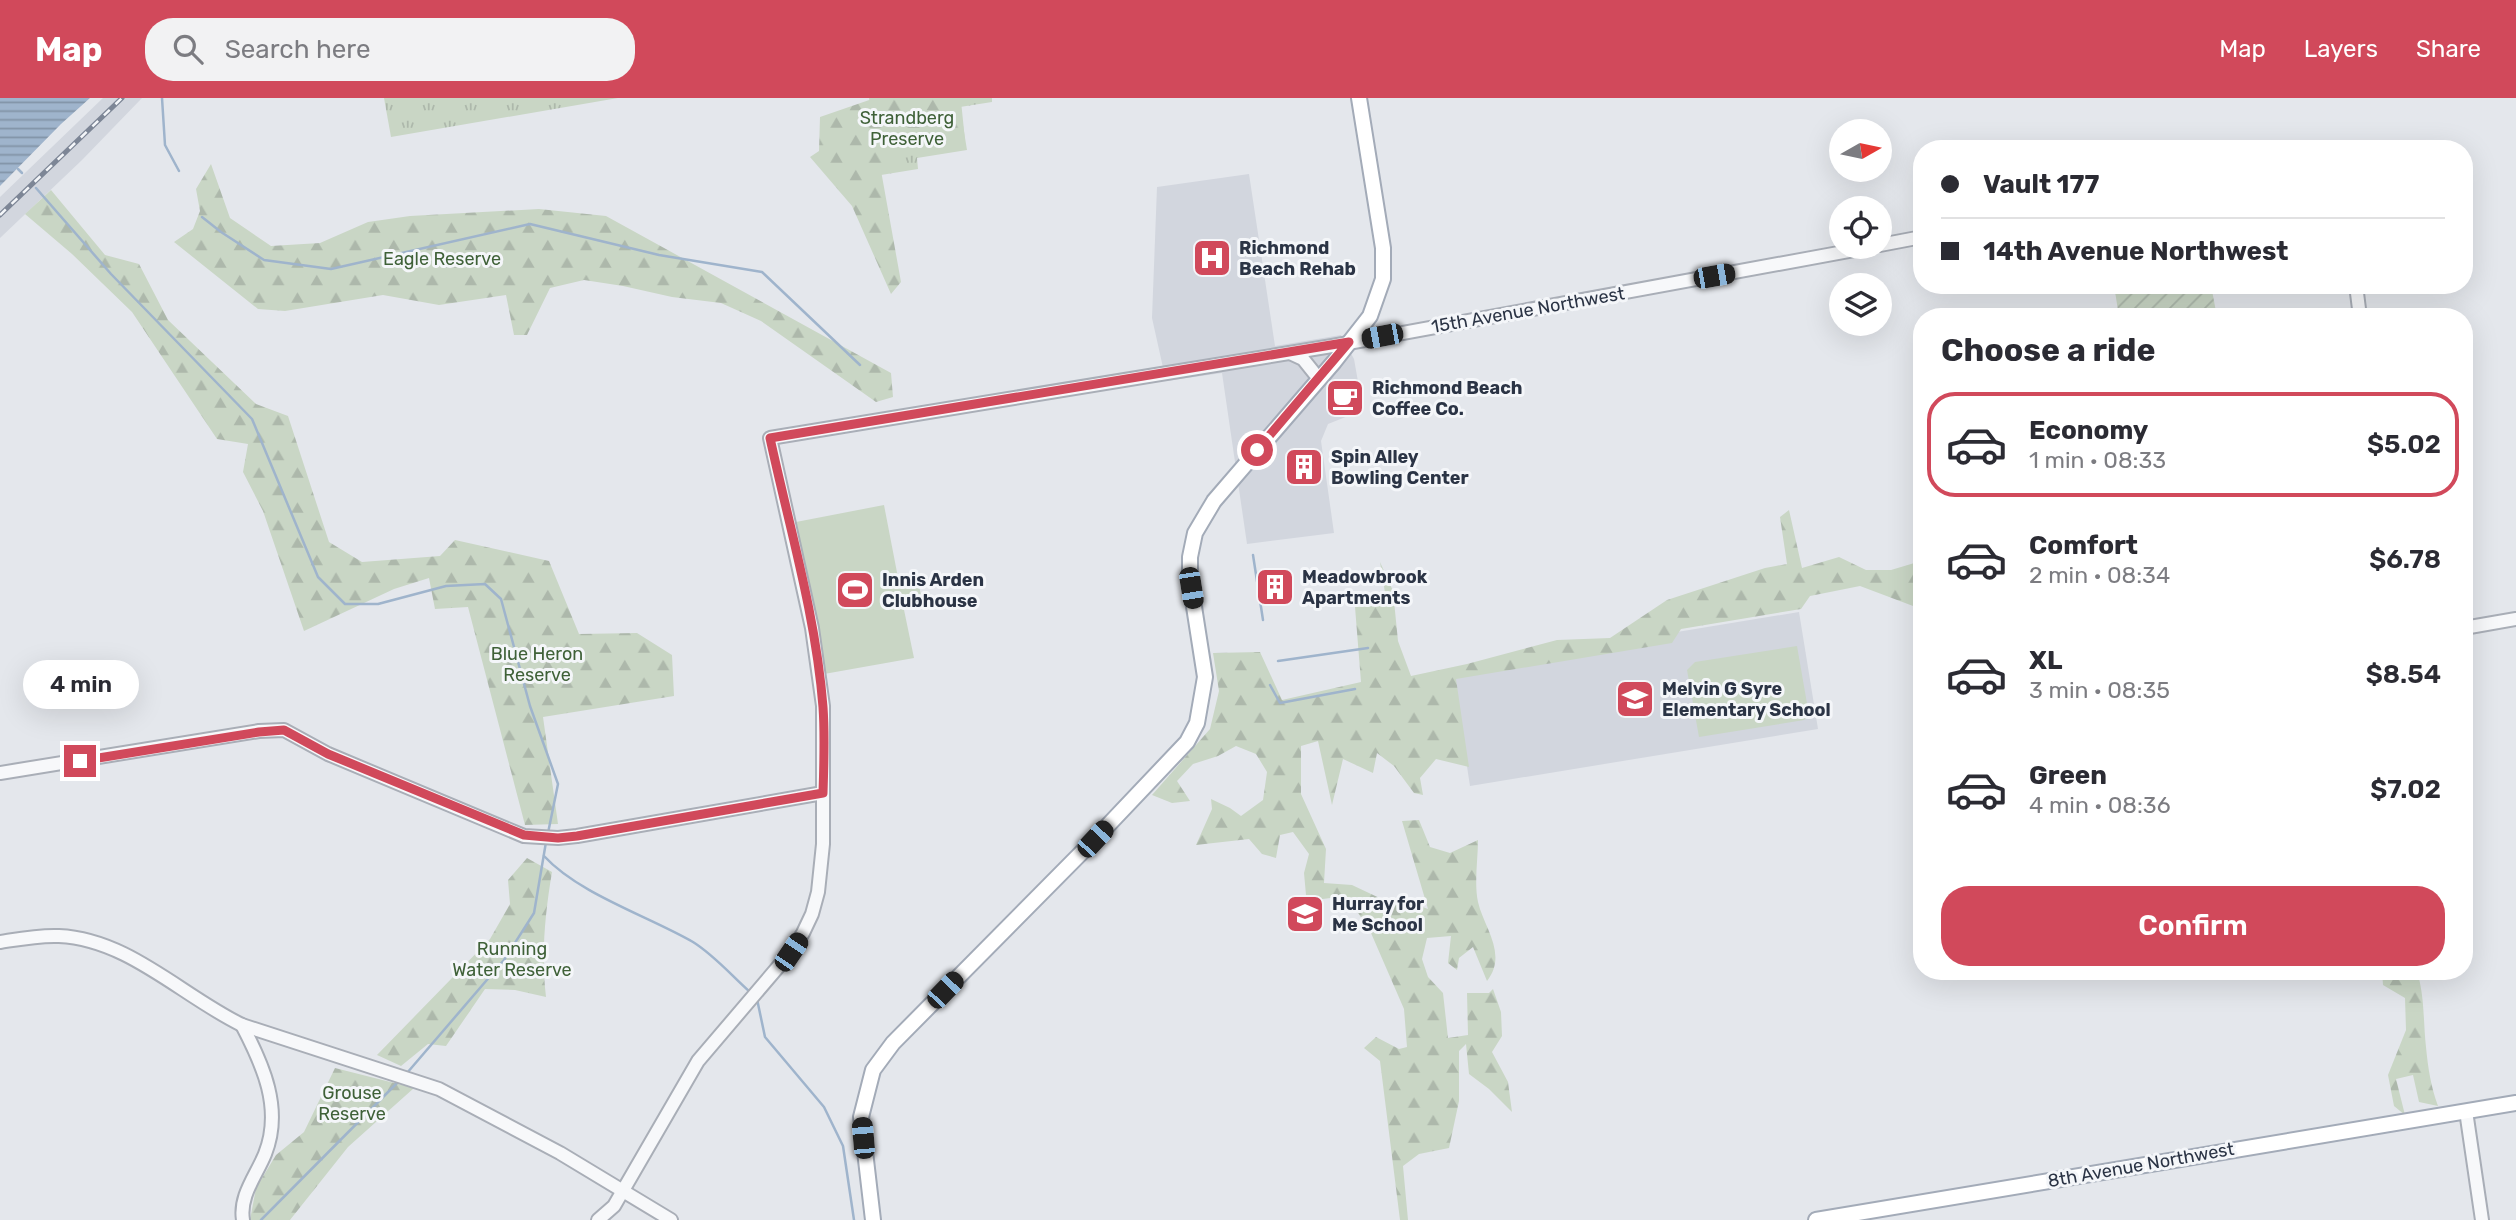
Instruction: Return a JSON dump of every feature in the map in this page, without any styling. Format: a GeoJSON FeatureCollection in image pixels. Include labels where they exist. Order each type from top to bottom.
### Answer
{"type":"FeatureCollection","features":[{"type":"Feature","properties":{"kind":"main road"},"geometry":{"type":"LineString","coordinates":[[873,1220],[861,1117],[873,1070],[893,1043],[1187,742],[1197,723],[1205,677],[1190,581],[1189,557],[1195,533],[1214,501],[1370,316],[1383,279],[1382,248],[1359,98]]}},
{"type":"Feature","properties":{"kind":"main road","name":"8th Avenue Northwest"},"geometry":{"type":"LineString","coordinates":[[1816,1220],[2516,1103]]}},
{"type":"Feature","properties":{"kind":"street"},"geometry":{"type":"LineString","coordinates":[[1892,243],[1913,239]]}},
{"type":"Feature","properties":{"kind":"street","name":"15th Avenue Northwest"},"geometry":{"type":"LineString","coordinates":[[823,793],[825,753],[820,679],[812,628],[770,438],[1290,353],[1829,255]]}},
{"type":"Feature","properties":{"kind":"street"},"geometry":{"type":"LineString","coordinates":[[1370,316],[1386,331],[1398,333]]}},
{"type":"Feature","properties":{"kind":"street"},"geometry":{"type":"LineString","coordinates":[[1290,353],[1303,359],[1319,379]]}},
{"type":"Feature","properties":{"kind":"street"},"geometry":{"type":"LineString","coordinates":[[2473,627],[2516,620]]}},
{"type":"Feature","properties":{"kind":"street"},"geometry":{"type":"LineString","coordinates":[[0,774],[284,730],[328,754],[509,830],[541,838],[577,836],[823,793],[821,874],[812,914],[803,933],[789,954],[698,1061],[614,1206],[598,1220]]}},
{"type":"Feature","properties":{"kind":"street"},"geometry":{"type":"LineString","coordinates":[[0,942],[58,936],[100,944],[142,965],[242,1025],[439,1089],[624,1190],[671,1220]]}},
{"type":"Feature","properties":{"kind":"street"},"geometry":{"type":"LineString","coordinates":[[242,1025],[265,1076],[273,1110],[272,1130],[265,1152],[241,1205],[243,1220]]}},
{"type":"Feature","properties":{"kind":"street"},"geometry":{"type":"LineString","coordinates":[[2466,1111],[2482,1220]]}},
{"type":"Feature","properties":{"kind":"shaded area"},"geometry":{"type":"Polygon","coordinates":[[[103,98],[142,98],[0,238],[0,197],[103,98]]]}},
{"type":"Feature","properties":{"kind":"shaded area"},"geometry":{"type":"Polygon","coordinates":[[[1249,174],[1275,346],[1341,335],[1354,359],[1363,410],[1328,424],[1321,441],[1334,533],[1247,544],[1222,373],[1166,381],[1152,318],[1157,187],[1249,174]]]}},
{"type":"Feature","properties":{"kind":"shaded area","name":"Melvin G Syre Elementary School"},"geometry":{"type":"Polygon","coordinates":[[[1799,612],[1818,729],[1470,786],[1452,669],[1799,612]]]}},
{"type":"Feature","properties":{"kind":"green space"},"geometry":{"type":"Polygon","coordinates":[[[384,98],[618,98],[391,137],[384,98]]]}},
{"type":"Feature","properties":{"kind":"green space","name":"Strandberg Preserve"},"geometry":{"type":"Polygon","coordinates":[[[869,98],[992,98],[992,102],[960,107],[967,150],[917,158],[918,169],[881,175],[869,98]]]}},
{"type":"Feature","properties":{"kind":"green space"},"geometry":{"type":"Polygon","coordinates":[[[875,98],[988,98],[961,101],[965,140],[911,146],[880,165],[901,282],[891,294],[852,206],[810,157],[819,151],[820,117],[875,98]]]}},
{"type":"Feature","properties":{"kind":"green space","name":"Eagle Reserve"},"geometry":{"type":"Polygon","coordinates":[[[211,164],[230,218],[271,246],[320,243],[368,222],[410,216],[539,209],[606,216],[891,373],[893,397],[876,402],[761,321],[721,303],[672,297],[584,280],[550,288],[527,335],[514,335],[506,295],[439,305],[383,295],[285,311],[258,309],[174,242],[193,229],[200,211],[196,189],[211,164]]]}},
{"type":"Feature","properties":{"kind":"green space","name":"Blue Heron Reserve"},"geometry":{"type":"Polygon","coordinates":[[[51,190],[105,255],[139,264],[168,320],[256,404],[288,416],[329,542],[362,562],[440,556],[455,540],[549,561],[579,634],[637,633],[672,655],[674,696],[543,717],[558,824],[525,825],[468,607],[435,609],[429,578],[394,589],[304,631],[263,511],[243,472],[248,444],[217,439],[132,312],[72,254],[25,214],[51,190]]]}},
{"type":"Feature","properties":{"kind":"green space"},"geometry":{"type":"Polygon","coordinates":[[[2115,294],[2213,294],[2215,308],[2118,308],[2115,294]]]}},
{"type":"Feature","properties":{"kind":"green space","name":"Innis Arden Clubhouse"},"geometry":{"type":"Polygon","coordinates":[[[884,505],[900,588],[919,585],[922,601],[903,605],[914,658],[824,674],[796,522],[884,505]]]}},
{"type":"Feature","properties":{"kind":"green space"},"geometry":{"type":"Polygon","coordinates":[[[1789,510],[1802,568],[1839,557],[1866,570],[1891,570],[1913,563],[1913,606],[1860,586],[1810,596],[1801,609],[1681,629],[1672,643],[1456,679],[1469,767],[1436,759],[1420,778],[1423,795],[1414,793],[1394,766],[1377,753],[1373,773],[1343,759],[1332,805],[1318,741],[1301,746],[1301,794],[1326,849],[1324,883],[1352,885],[1388,902],[1404,900],[1428,909],[1402,821],[1419,820],[1430,847],[1450,853],[1478,840],[1477,895],[1493,941],[1493,971],[1487,981],[1473,947],[1459,958],[1457,970],[1448,963],[1451,936],[1427,938],[1422,959],[1428,977],[1443,993],[1448,1038],[1468,1035],[1467,993],[1489,993],[1493,989],[1501,1012],[1502,1036],[1492,1052],[1508,1082],[1512,1112],[1469,1074],[1466,1044],[1459,1051],[1459,1101],[1449,1148],[1419,1154],[1403,1166],[1408,1220],[1400,1220],[1380,1061],[1364,1048],[1376,1037],[1399,1049],[1407,1047],[1404,1009],[1371,933],[1355,908],[1338,897],[1315,900],[1306,895],[1304,873],[1309,854],[1293,832],[1280,835],[1276,858],[1262,854],[1249,839],[1196,845],[1212,809],[1211,799],[1241,816],[1263,800],[1267,772],[1256,754],[1236,746],[1218,756],[1193,764],[1177,781],[1190,801],[1172,803],[1152,795],[1210,729],[1219,691],[1213,653],[1260,652],[1282,700],[1361,682],[1355,607],[1387,605],[1380,562],[1393,591],[1398,641],[1411,676],[1557,640],[1610,638],[1667,600],[1765,568],[1787,564],[1780,517],[1789,510]]]}},
{"type":"Feature","properties":{"kind":"green space"},"geometry":{"type":"Polygon","coordinates":[[[1797,646],[1809,715],[1804,720],[1699,737],[1687,670],[1695,662],[1797,646]]]}},
{"type":"Feature","properties":{"kind":"green space","name":"Running Water Reserve"},"geometry":{"type":"Polygon","coordinates":[[[527,858],[552,872],[544,934],[546,997],[515,990],[485,989],[446,1046],[428,1044],[401,1066],[377,1055],[490,939],[510,904],[508,880],[527,858]]]}},
{"type":"Feature","properties":{"kind":"green space"},"geometry":{"type":"Polygon","coordinates":[[[2383,980],[2420,980],[2429,1070],[2438,1106],[2419,1102],[2413,1075],[2396,1079],[2405,1115],[2394,1106],[2388,1075],[2406,1030],[2405,998],[2383,985],[2383,980]]]}},
{"type":"Feature","properties":{"kind":"green space","name":"Grouse Reserve"},"geometry":{"type":"Polygon","coordinates":[[[335,1068],[414,1088],[348,1147],[290,1220],[250,1220],[256,1188],[276,1155],[304,1132],[335,1068]]]}},
{"type":"Feature","properties":{"kind":"water"},"geometry":{"type":"Polygon","coordinates":[[[0,98],[90,98],[0,186],[0,98]]]}},
{"type":"Feature","properties":{"kind":"waterway"},"geometry":{"type":"LineString","coordinates":[[162,98],[165,145],[179,171]]}},
{"type":"Feature","properties":{"kind":"waterway"},"geometry":{"type":"LineString","coordinates":[[18,169],[22,173]]}},
{"type":"Feature","properties":{"kind":"waterway"},"geometry":{"type":"LineString","coordinates":[[36,188],[111,274],[252,419],[318,577],[345,604],[378,604],[446,586],[485,584],[501,599],[530,706],[558,784],[548,833]]}},
{"type":"Feature","properties":{"kind":"waterway"},"geometry":{"type":"LineString","coordinates":[[202,217],[264,260],[331,269],[530,224],[659,255],[762,272],[860,365]]}},
{"type":"Feature","properties":{"kind":"waterway"},"geometry":{"type":"LineString","coordinates":[[1253,555],[1263,620]]}},
{"type":"Feature","properties":{"kind":"waterway"},"geometry":{"type":"LineString","coordinates":[[1278,661],[1368,648]]}},
{"type":"Feature","properties":{"kind":"waterway"},"geometry":{"type":"LineString","coordinates":[[1270,685],[1280,703],[1355,689]]}},
{"type":"Feature","properties":{"kind":"waterway"},"geometry":{"type":"LineString","coordinates":[[407,1073],[504,960],[534,913],[546,842]]}},
{"type":"Feature","properties":{"kind":"waterway"},"geometry":{"type":"LineString","coordinates":[[544,856],[576,882],[701,947],[750,992]]}},
{"type":"Feature","properties":{"kind":"waterway"},"geometry":{"type":"LineString","coordinates":[[757,999],[765,1037],[824,1107],[843,1146],[854,1220]]}},
{"type":"Feature","properties":{"kind":"waterway"},"geometry":{"type":"LineString","coordinates":[[261,1220],[399,1081]]}},
{"type":"Feature","properties":{"kind":"railway"},"geometry":{"type":"LineString","coordinates":[[0,215],[122,98]]}},
{"type":"Feature","properties":{"kind":"place","name":"Richmond Beach Rehab"},"geometry":{"type":"Point","coordinates":[1212,258]}},
{"type":"Feature","properties":{"kind":"place","name":"Richmond Beach Coffee Co."},"geometry":{"type":"Point","coordinates":[1345,398]}},
{"type":"Feature","properties":{"kind":"place","name":"Spin Alley Bowling Center"},"geometry":{"type":"Point","coordinates":[1304,467]}},
{"type":"Feature","properties":{"kind":"place","name":"Meadowbrook Apartments"},"geometry":{"type":"Point","coordinates":[1275,587]}},
{"type":"Feature","properties":{"kind":"place","name":"Innis Arden Clubhouse"},"geometry":{"type":"Point","coordinates":[855,590]}},
{"type":"Feature","properties":{"kind":"place","name":"Melvin G Syre Elementary School"},"geometry":{"type":"Point","coordinates":[1635,699]}},
{"type":"Feature","properties":{"kind":"place","name":"Hurray for Me School"},"geometry":{"type":"Point","coordinates":[1305,914]}},
{"type":"Feature","properties":{"kind":"route"},"geometry":{"type":"LineString","coordinates":[[80,761],[284,730],[328,754],[509,830],[541,838],[577,836],[823,793],[825,753],[820,679],[812,628],[770,438],[1349,342],[1257,450]]}}]}
